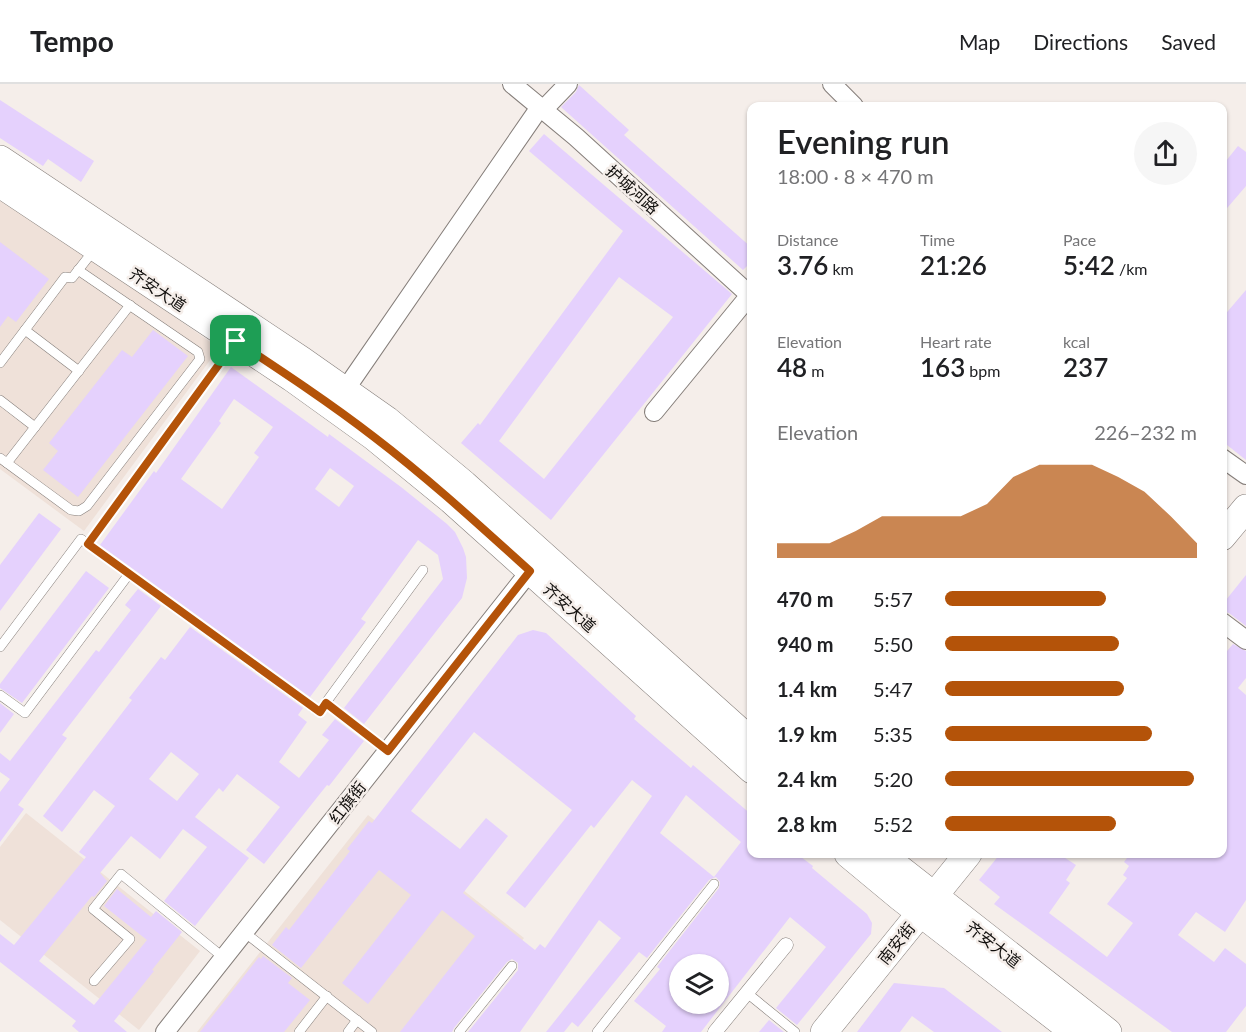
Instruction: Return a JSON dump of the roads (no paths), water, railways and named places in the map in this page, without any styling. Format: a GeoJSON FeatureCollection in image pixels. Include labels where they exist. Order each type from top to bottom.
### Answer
{"type":"FeatureCollection","features":[{"type":"Feature","properties":{"kind":"main road","name":"齐安大道"},"geometry":{"type":"LineString","coordinates":[[0,159],[242,333],[333,407],[374,437],[451,500],[747,766]]}},
{"type":"Feature","properties":{"kind":"main road","name":"齐安大道"},"geometry":{"type":"LineString","coordinates":[[0,184],[95,248],[345,390],[411,439],[464,484],[747,738]]}},
{"type":"Feature","properties":{"kind":"main road"},"geometry":{"type":"LineString","coordinates":[[1227,531],[1246,508]]}},
{"type":"Feature","properties":{"kind":"main road","name":"齐安大道"},"geometry":{"type":"LineString","coordinates":[[854,858],[927,904],[1108,1032]]}},
{"type":"Feature","properties":{"kind":"main road","name":"齐安大道"},"geometry":{"type":"LineString","coordinates":[[884,858],[927,904],[1074,1032]]}},
{"type":"Feature","properties":{"kind":"main road","name":"南安街"},"geometry":{"type":"LineString","coordinates":[[824,1032],[965,858]]}},
{"type":"Feature","properties":{"kind":"street","name":"护城河路"},"geometry":{"type":"LineString","coordinates":[[512,84],[576,137],[747,292]]}},
{"type":"Feature","properties":{"kind":"street"},"geometry":{"type":"LineString","coordinates":[[345,390],[542,108],[568,84]]}},
{"type":"Feature","properties":{"kind":"street"},"geometry":{"type":"LineString","coordinates":[[832,84],[850,102]]}},
{"type":"Feature","properties":{"kind":"street"},"geometry":{"type":"LineString","coordinates":[[654,412],[747,301]]}},
{"type":"Feature","properties":{"kind":"street"},"geometry":{"type":"LineString","coordinates":[[1227,462],[1246,475]]}},
{"type":"Feature","properties":{"kind":"street","name":"红旗街"},"geometry":{"type":"LineString","coordinates":[[165,1032],[530,571]]}},
{"type":"Feature","properties":{"kind":"street"},"geometry":{"type":"LineString","coordinates":[[1227,626],[1246,640]]}},
{"type":"Feature","properties":{"kind":"street"},"geometry":{"type":"LineString","coordinates":[[715,1032],[786,945]]}},
{"type":"Feature","properties":{"kind":"lane"},"geometry":{"type":"LineString","coordinates":[[0,363],[65,277],[72,278],[95,248]]}},
{"type":"Feature","properties":{"kind":"lane"},"geometry":{"type":"LineString","coordinates":[[78,270],[130,305],[198,352],[200,359],[87,506],[79,511],[71,510],[4,460],[35,427],[130,305]]}},
{"type":"Feature","properties":{"kind":"lane"},"geometry":{"type":"LineString","coordinates":[[25,330],[79,370]]}},
{"type":"Feature","properties":{"kind":"lane"},"geometry":{"type":"LineString","coordinates":[[88,544],[242,333]]}},
{"type":"Feature","properties":{"kind":"lane"},"geometry":{"type":"LineString","coordinates":[[0,400],[35,427]]}},
{"type":"Feature","properties":{"kind":"lane"},"geometry":{"type":"LineString","coordinates":[[0,647],[81,539],[320,712],[423,570]]}},
{"type":"Feature","properties":{"kind":"lane"},"geometry":{"type":"LineString","coordinates":[[0,695],[25,713],[129,574]]}},
{"type":"Feature","properties":{"kind":"lane"},"geometry":{"type":"LineString","coordinates":[[326,703],[388,751]]}},
{"type":"Feature","properties":{"kind":"lane"},"geometry":{"type":"LineString","coordinates":[[94,981],[130,939],[93,909],[121,874],[224,958]]}},
{"type":"Feature","properties":{"kind":"lane"},"geometry":{"type":"LineString","coordinates":[[597,1032],[714,884]]}},
{"type":"Feature","properties":{"kind":"lane"},"geometry":{"type":"LineString","coordinates":[[244,932],[372,1032]]}},
{"type":"Feature","properties":{"kind":"lane"},"geometry":{"type":"LineString","coordinates":[[459,1032],[512,966]]}},
{"type":"Feature","properties":{"kind":"lane"},"geometry":{"type":"LineString","coordinates":[[747,993],[795,1032]]}},
{"type":"Feature","properties":{"kind":"lane"},"geometry":{"type":"LineString","coordinates":[[299,1032],[327,996]]}},
{"type":"Feature","properties":{"kind":"lane"},"geometry":{"type":"LineString","coordinates":[[348,1032],[357,1020]]}}]}
